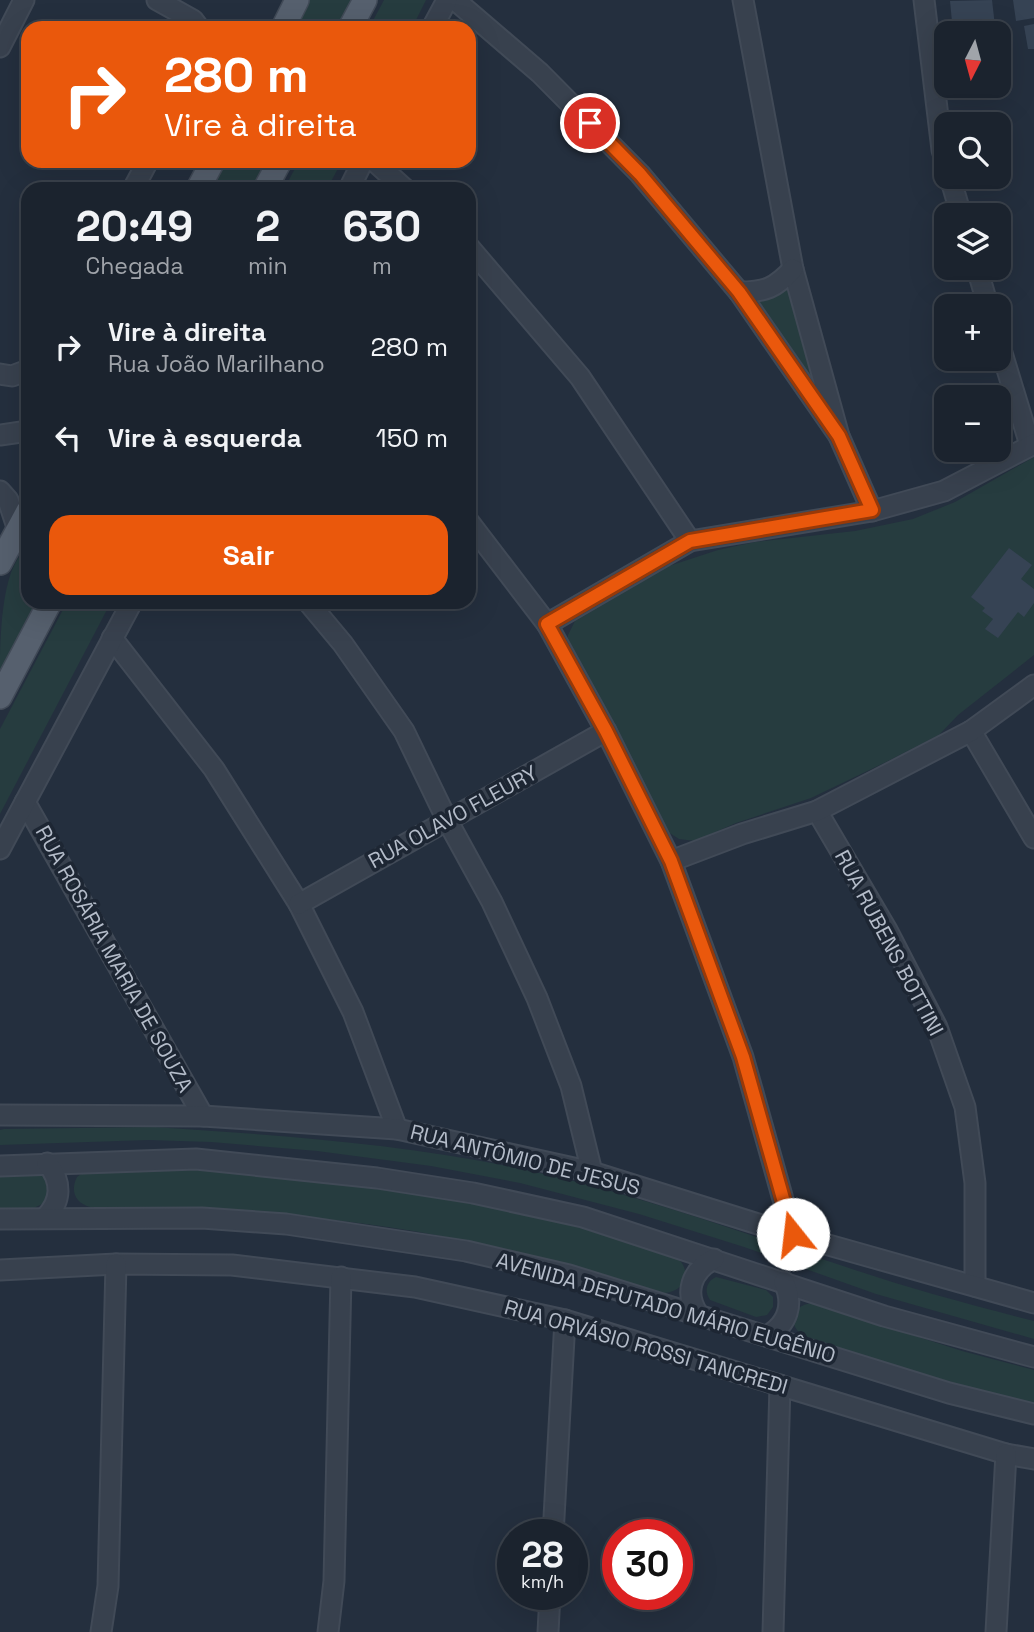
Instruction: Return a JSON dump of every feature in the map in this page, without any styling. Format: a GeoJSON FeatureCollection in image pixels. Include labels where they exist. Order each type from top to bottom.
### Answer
{"type":"FeatureCollection","features":[{"type":"Feature","properties":{"kind":"main road"},"geometry":{"type":"LineString","coordinates":[[286,21],[297,0]]}},
{"type":"Feature","properties":{"kind":"main road"},"geometry":{"type":"LineString","coordinates":[[354,21],[365,0]]}},
{"type":"Feature","properties":{"kind":"main road"},"geometry":{"type":"LineString","coordinates":[[0,563],[21,531]]}},
{"type":"Feature","properties":{"kind":"main road"},"geometry":{"type":"LineString","coordinates":[[0,697],[46,609]]}},
{"type":"Feature","properties":{"kind":"street"},"geometry":{"type":"LineString","coordinates":[[0,47],[24,0]]}},
{"type":"Feature","properties":{"kind":"street"},"geometry":{"type":"LineString","coordinates":[[157,0],[194,21]]}},
{"type":"Feature","properties":{"kind":"street"},"geometry":{"type":"LineString","coordinates":[[436,21],[447,0]]}},
{"type":"Feature","properties":{"kind":"street"},"geometry":{"type":"LineString","coordinates":[[454,0],[540,73],[640,174],[739,292],[839,436]]}},
{"type":"Feature","properties":{"kind":"street"},"geometry":{"type":"LineString","coordinates":[[924,0],[937,112]]}},
{"type":"Feature","properties":{"kind":"street"},"geometry":{"type":"LineString","coordinates":[[739,5],[793,269],[839,436],[872,510]]}},
{"type":"Feature","properties":{"kind":"street"},"geometry":{"type":"LineString","coordinates":[[382,168],[397,182]]}},
{"type":"Feature","properties":{"kind":"street"},"geometry":{"type":"LineString","coordinates":[[476,255],[580,377],[690,541]]}},
{"type":"Feature","properties":{"kind":"street"},"geometry":{"type":"LineString","coordinates":[[739,292],[760,292],[779,284],[793,269]]}},
{"type":"Feature","properties":{"kind":"street"},"geometry":{"type":"LineString","coordinates":[[547,624],[690,541],[872,510],[944,491],[1032,445],[1008,371]]}},
{"type":"Feature","properties":{"kind":"street"},"geometry":{"type":"LineString","coordinates":[[0,374],[12,376],[21,373]]}},
{"type":"Feature","properties":{"kind":"street"},"geometry":{"type":"LineString","coordinates":[[0,435],[21,432]]}},
{"type":"Feature","properties":{"kind":"street"},"geometry":{"type":"LineString","coordinates":[[0,491],[21,519]]}},
{"type":"Feature","properties":{"kind":"street"},"geometry":{"type":"LineString","coordinates":[[476,531],[547,624],[606,731],[671,861],[743,1057],[793,1234]]}},
{"type":"Feature","properties":{"kind":"street"},"geometry":{"type":"LineString","coordinates":[[0,849],[128,609]]}},
{"type":"Feature","properties":{"kind":"street"},"geometry":{"type":"LineString","coordinates":[[315,609],[343,644],[404,731],[447,820],[492,902],[537,998],[571,1086],[592,1172]]}},
{"type":"Feature","properties":{"kind":"street"},"geometry":{"type":"LineString","coordinates":[[112,638],[214,769],[299,904],[353,1012],[397,1129]]}},
{"type":"Feature","properties":{"kind":"street"},"geometry":{"type":"LineString","coordinates":[[671,861],[742,834],[817,811],[971,731],[1034,685]]}},
{"type":"Feature","properties":{"kind":"street","name":"RUA OLAVO FLEURY"},"geometry":{"type":"LineString","coordinates":[[299,904],[606,731]]}},
{"type":"Feature","properties":{"kind":"street"},"geometry":{"type":"LineString","coordinates":[[971,731],[1034,838]]}},
{"type":"Feature","properties":{"kind":"street","name":"RUA ROSÁRIA MARIA DE SOUZA"},"geometry":{"type":"LineString","coordinates":[[25,802],[203,1116]]}},
{"type":"Feature","properties":{"kind":"street","name":"RUA RUBENS BOTTINI"},"geometry":{"type":"LineString","coordinates":[[817,811],[887,930],[937,1027],[965,1107],[975,1183],[975,1286]]}},
{"type":"Feature","properties":{"kind":"street","name":"RUA ANTÔMIO DE JESUS"},"geometry":{"type":"LineString","coordinates":[[0,1115],[203,1116],[397,1129],[592,1172],[793,1234],[1034,1303]]}},
{"type":"Feature","properties":{"kind":"street"},"geometry":{"type":"LineString","coordinates":[[0,1166],[196,1159],[377,1178],[473,1193],[583,1217],[884,1316],[1034,1357]]}},
{"type":"Feature","properties":{"kind":"street"},"geometry":{"type":"LineString","coordinates":[[76,1217],[71,1210],[66,1191],[69,1175],[77,1162]]}},
{"type":"Feature","properties":{"kind":"street"},"geometry":{"type":"LineString","coordinates":[[45,1218],[54,1207],[58,1193],[56,1177],[47,1163]]}},
{"type":"Feature","properties":{"kind":"street","name":"AVENIDA DEPUTADO MÁRIO EUGÊNIO"},"geometry":{"type":"LineString","coordinates":[[0,1219],[202,1218],[286,1224],[466,1251],[556,1272],[949,1393],[1034,1414]]}},
{"type":"Feature","properties":{"kind":"street"},"geometry":{"type":"LineString","coordinates":[[698,1314],[691,1299],[692,1282],[700,1268],[713,1259]]}},
{"type":"Feature","properties":{"kind":"street"},"geometry":{"type":"LineString","coordinates":[[102,1632],[108,1586],[116,1264]]}},
{"type":"Feature","properties":{"kind":"street","name":"RUA ORVÁSIO ROSSI TANCREDI"},"geometry":{"type":"LineString","coordinates":[[0,1270],[116,1264],[232,1265],[415,1287],[565,1320],[1006,1454],[1034,1459]]}},
{"type":"Feature","properties":{"kind":"street"},"geometry":{"type":"LineString","coordinates":[[328,1632],[334,1581],[341,1277]]}},
{"type":"Feature","properties":{"kind":"street"},"geometry":{"type":"LineString","coordinates":[[767,1336],[779,1327],[787,1314],[790,1298],[784,1282]]}},
{"type":"Feature","properties":{"kind":"street"},"geometry":{"type":"LineString","coordinates":[[554,1519],[565,1320]]}},
{"type":"Feature","properties":{"kind":"street"},"geometry":{"type":"LineString","coordinates":[[773,1632],[780,1385]]}},
{"type":"Feature","properties":{"kind":"street"},"geometry":{"type":"LineString","coordinates":[[996,1632],[1006,1454]]}},
{"type":"Feature","properties":{"kind":"street"},"geometry":{"type":"LineString","coordinates":[[548,1632],[549,1610]]}},
{"type":"Feature","properties":{"kind":"green space"},"geometry":{"type":"Polygon","coordinates":[[[307,0],[356,0],[345,21],[296,21],[307,0]]]}},
{"type":"Feature","properties":{"kind":"green space"},"geometry":{"type":"Polygon","coordinates":[[[384,0],[426,0],[416,21],[373,21],[384,0]]]}},
{"type":"Feature","properties":{"kind":"green space"},"geometry":{"type":"Polygon","coordinates":[[[219,168],[267,168],[260,182],[212,182],[219,168]]]}},
{"type":"Feature","properties":{"kind":"green space"},"geometry":{"type":"Polygon","coordinates":[[[295,168],[338,168],[331,182],[288,182],[295,168]]]}},
{"type":"Feature","properties":{"kind":"green space"},"geometry":{"type":"Polygon","coordinates":[[[790,283],[822,401],[750,298],[790,283]]]}},
{"type":"Feature","properties":{"kind":"green space"},"geometry":{"type":"Polygon","coordinates":[[[1034,457],[1034,655],[958,715],[939,735],[886,762],[811,798],[736,823],[695,841],[679,839],[668,832],[567,642],[575,621],[669,566],[718,550],[755,542],[855,531],[913,519],[955,502],[1034,457]]]}},
{"type":"Feature","properties":{"kind":"green space"},"geometry":{"type":"Polygon","coordinates":[[[21,555],[21,609],[37,609],[0,679],[4,607],[12,571],[21,555]]]}},
{"type":"Feature","properties":{"kind":"green space"},"geometry":{"type":"Polygon","coordinates":[[[63,609],[107,609],[0,814],[0,729],[63,609]]]}},
{"type":"Feature","properties":{"kind":"green space"},"geometry":{"type":"Polygon","coordinates":[[[155,1127],[382,1146],[472,1159],[559,1177],[683,1213],[893,1282],[1034,1321],[1034,1339],[876,1294],[744,1247],[639,1214],[520,1183],[431,1166],[317,1151],[211,1142],[148,1140],[0,1145],[0,1130],[4,1129],[155,1127]]]}},
{"type":"Feature","properties":{"kind":"green space"},"geometry":{"type":"Polygon","coordinates":[[[88,1169],[197,1169],[290,1176],[474,1203],[582,1228],[672,1255],[683,1265],[685,1277],[679,1288],[665,1293],[532,1256],[376,1225],[234,1212],[90,1207],[81,1203],[74,1192],[77,1177],[88,1169]]]}},
{"type":"Feature","properties":{"kind":"green space"},"geometry":{"type":"Polygon","coordinates":[[[28,1172],[46,1178],[50,1183],[46,1202],[34,1208],[0,1210],[0,1173],[28,1172]]]}},
{"type":"Feature","properties":{"kind":"green space"},"geometry":{"type":"Polygon","coordinates":[[[716,1277],[766,1290],[773,1297],[773,1307],[767,1315],[756,1317],[710,1300],[707,1287],[716,1277]]]}},
{"type":"Feature","properties":{"kind":"green space"},"geometry":{"type":"Polygon","coordinates":[[[813,1303],[962,1351],[1034,1370],[1034,1405],[872,1360],[804,1337],[795,1326],[794,1316],[800,1307],[813,1303]]]}},
{"type":"Feature","properties":{"kind":"building"},"geometry":{"type":"Polygon","coordinates":[[[992,0],[994,21],[952,21],[950,1],[992,0]]]}},
{"type":"Feature","properties":{"kind":"building"},"geometry":{"type":"Polygon","coordinates":[[[1013,0],[1034,0],[1034,18],[1016,21],[1013,0]]]}},
{"type":"Feature","properties":{"kind":"building"},"geometry":{"type":"Polygon","coordinates":[[[1034,24],[1034,49],[1028,49],[1024,26],[1034,24]]]}},
{"type":"Feature","properties":{"kind":"building"},"geometry":{"type":"Polygon","coordinates":[[[1009,548],[1032,565],[1021,579],[1034,589],[1034,603],[1024,617],[1018,612],[998,638],[985,629],[993,619],[982,611],[985,608],[971,597],[1009,548]]]}},
{"type":"Feature","properties":{"kind":"route"},"geometry":{"type":"LineString","coordinates":[[590,123],[640,174],[739,292],[839,436],[872,510],[690,541],[547,624],[606,731],[671,861],[743,1057],[793,1234]]}}]}
